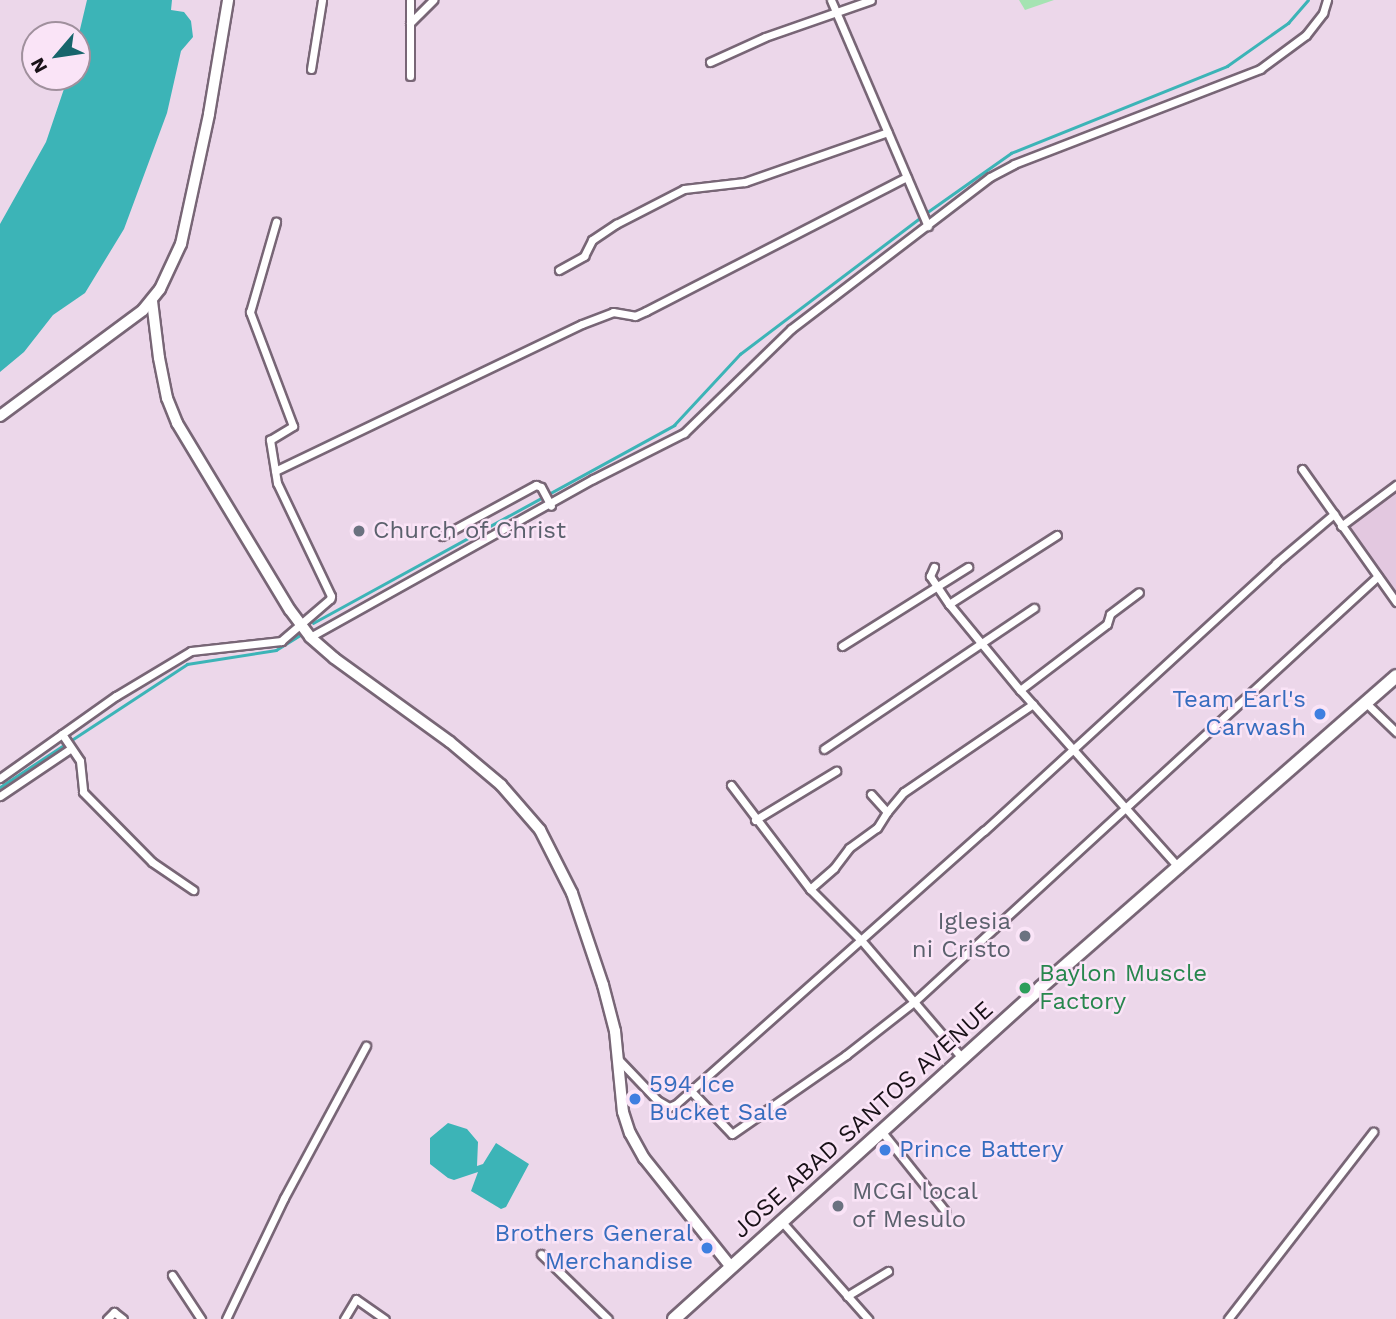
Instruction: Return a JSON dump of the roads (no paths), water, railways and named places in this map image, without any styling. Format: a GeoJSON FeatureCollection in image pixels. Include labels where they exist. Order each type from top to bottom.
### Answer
{"type":"FeatureCollection","features":[{"type":"Feature","properties":{"kind":"highway","name":"JOSE ABAD SANTOS AVENUE"},"geometry":{"type":"LineString","coordinates":[[674,1319],[1396,676]]}},
{"type":"Feature","properties":{"kind":"main road"},"geometry":{"type":"LineString","coordinates":[[0,416],[63,372],[152,301],[181,244],[209,114],[228,0]]}},
{"type":"Feature","properties":{"kind":"main road"},"geometry":{"type":"LineString","coordinates":[[152,301],[167,398],[177,423],[310,637],[334,659],[450,742],[501,785],[540,830],[577,906],[603,985],[615,1031],[623,1112],[630,1133],[643,1158],[731,1268]]}},
{"type":"Feature","properties":{"kind":"street"},"geometry":{"type":"LineString","coordinates":[[311,69],[322,0]]}},
{"type":"Feature","properties":{"kind":"street"},"geometry":{"type":"LineString","coordinates":[[410,0],[410,76]]}},
{"type":"Feature","properties":{"kind":"street"},"geometry":{"type":"LineString","coordinates":[[410,23],[433,0]]}},
{"type":"Feature","properties":{"kind":"street"},"geometry":{"type":"LineString","coordinates":[[831,0],[926,224]]}},
{"type":"Feature","properties":{"kind":"street"},"geometry":{"type":"LineString","coordinates":[[710,62],[836,11],[872,0]]}},
{"type":"Feature","properties":{"kind":"street"},"geometry":{"type":"LineString","coordinates":[[310,637],[593,479],[684,433],[790,329],[990,177],[1014,164],[1260,69],[1306,35],[1324,13],[1327,0]]}},
{"type":"Feature","properties":{"kind":"street"},"geometry":{"type":"LineString","coordinates":[[559,270],[584,256],[592,240],[616,224],[684,189],[745,182],[888,132]]}},
{"type":"Feature","properties":{"kind":"street"},"geometry":{"type":"LineString","coordinates":[[275,471],[582,324],[613,312],[635,316],[646,311],[907,177]]}},
{"type":"Feature","properties":{"kind":"street"},"geometry":{"type":"LineString","coordinates":[[0,778],[191,650],[281,641],[331,596],[277,483],[270,440],[293,426],[250,312],[276,222]]}},
{"type":"Feature","properties":{"kind":"street"},"geometry":{"type":"LineString","coordinates":[[1303,468],[1396,602]]}},
{"type":"Feature","properties":{"kind":"street"},"geometry":{"type":"LineString","coordinates":[[442,536],[536,485],[550,504]]}},
{"type":"Feature","properties":{"kind":"street"},"geometry":{"type":"LineString","coordinates":[[1341,526],[1396,485]]}},
{"type":"Feature","properties":{"kind":"street"},"geometry":{"type":"LineString","coordinates":[[618,1059],[664,1105],[669,1107],[691,1091],[1074,750],[1266,571],[1334,514]]}},
{"type":"Feature","properties":{"kind":"street"},"geometry":{"type":"LineString","coordinates":[[949,604],[1057,535]]}},
{"type":"Feature","properties":{"kind":"street"},"geometry":{"type":"LineString","coordinates":[[934,567],[930,576],[936,586],[981,644],[1179,869]]}},
{"type":"Feature","properties":{"kind":"street"},"geometry":{"type":"LineString","coordinates":[[842,646],[968,567]]}},
{"type":"Feature","properties":{"kind":"street"},"geometry":{"type":"LineString","coordinates":[[691,1091],[726,1131],[732,1134],[846,1055],[915,1001],[1378,576]]}},
{"type":"Feature","properties":{"kind":"street"},"geometry":{"type":"LineString","coordinates":[[1020,690],[1107,624],[1110,614],[1139,593]]}},
{"type":"Feature","properties":{"kind":"street"},"geometry":{"type":"LineString","coordinates":[[824,749],[1034,608]]}},
{"type":"Feature","properties":{"kind":"street"},"geometry":{"type":"LineString","coordinates":[[1366,703],[1396,732]]}},
{"type":"Feature","properties":{"kind":"street"},"geometry":{"type":"LineString","coordinates":[[810,889],[834,868],[849,848],[877,828],[904,792],[1033,704]]}},
{"type":"Feature","properties":{"kind":"street"},"geometry":{"type":"LineString","coordinates":[[63,735],[80,761],[83,792],[152,862],[193,890]]}},
{"type":"Feature","properties":{"kind":"street"},"geometry":{"type":"LineString","coordinates":[[1,793],[70,747]]}},
{"type":"Feature","properties":{"kind":"street"},"geometry":{"type":"LineString","coordinates":[[755,820],[836,771]]}},
{"type":"Feature","properties":{"kind":"street"},"geometry":{"type":"LineString","coordinates":[[731,785],[810,889],[861,940],[963,1059]]}},
{"type":"Feature","properties":{"kind":"street"},"geometry":{"type":"LineString","coordinates":[[871,793],[887,812]]}},
{"type":"Feature","properties":{"kind":"street"},"geometry":{"type":"LineString","coordinates":[[226,1319],[284,1198],[366,1046]]}},
{"type":"Feature","properties":{"kind":"street"},"geometry":{"type":"LineString","coordinates":[[883,1132],[945,1211]]}},
{"type":"Feature","properties":{"kind":"street"},"geometry":{"type":"LineString","coordinates":[[1228,1319],[1373,1132]]}},
{"type":"Feature","properties":{"kind":"street"},"geometry":{"type":"LineString","coordinates":[[782,1222],[867,1319]]}},
{"type":"Feature","properties":{"kind":"street"},"geometry":{"type":"LineString","coordinates":[[541,1254],[608,1319]]}},
{"type":"Feature","properties":{"kind":"street"},"geometry":{"type":"LineString","coordinates":[[847,1296],[888,1271]]}},
{"type":"Feature","properties":{"kind":"street"},"geometry":{"type":"LineString","coordinates":[[172,1275],[201,1319]]}},
{"type":"Feature","properties":{"kind":"street"},"geometry":{"type":"LineString","coordinates":[[344,1319],[356,1299],[385,1319]]}},
{"type":"Feature","properties":{"kind":"street"},"geometry":{"type":"LineString","coordinates":[[107,1319],[114,1312],[123,1319]]}},
{"type":"Feature","properties":{"kind":"water"},"geometry":{"type":"Polygon","coordinates":[[[87,0],[172,0],[171,10],[184,12],[191,21],[193,37],[181,51],[167,113],[124,229],[85,293],[53,315],[24,352],[0,372],[0,224],[46,142],[63,91],[91,91],[91,21],[82,21],[87,0]]]}},
{"type":"Feature","properties":{"kind":"water"},"geometry":{"type":"Polygon","coordinates":[[[448,1123],[467,1129],[478,1142],[477,1166],[483,1164],[496,1143],[529,1164],[506,1207],[501,1209],[471,1191],[478,1172],[454,1180],[430,1164],[430,1138],[448,1123]]]}},
{"type":"Feature","properties":{"kind":"waterway"},"geometry":{"type":"LineString","coordinates":[[926,213],[1011,153],[1227,66],[1288,23],[1308,0]]}},
{"type":"Feature","properties":{"kind":"waterway"},"geometry":{"type":"LineString","coordinates":[[313,623],[674,425],[740,354],[921,217]]}},
{"type":"Feature","properties":{"kind":"waterway"},"geometry":{"type":"LineString","coordinates":[[0,787],[187,664],[276,650],[300,635]]}},
{"type":"Feature","properties":{"kind":"place","name":"Church of Christ"},"geometry":{"type":"Point","coordinates":[359,531]}},
{"type":"Feature","properties":{"kind":"place","name":"Team Earl's Carwash"},"geometry":{"type":"Point","coordinates":[1320,714]}},
{"type":"Feature","properties":{"kind":"place","name":"Iglesia ni Cristo"},"geometry":{"type":"Point","coordinates":[1025,936]}},
{"type":"Feature","properties":{"kind":"place","name":"Baylon Muscle Factory"},"geometry":{"type":"Point","coordinates":[1025,988]}},
{"type":"Feature","properties":{"kind":"place","name":"594 Ice Bucket Sale"},"geometry":{"type":"Point","coordinates":[635,1099]}},
{"type":"Feature","properties":{"kind":"place","name":"Prince Battery"},"geometry":{"type":"Point","coordinates":[885,1150]}},
{"type":"Feature","properties":{"kind":"place","name":"MCGI local of Mesulo"},"geometry":{"type":"Point","coordinates":[838,1206]}},
{"type":"Feature","properties":{"kind":"place","name":"Brothers General Merchandise"},"geometry":{"type":"Point","coordinates":[707,1248]}}]}
